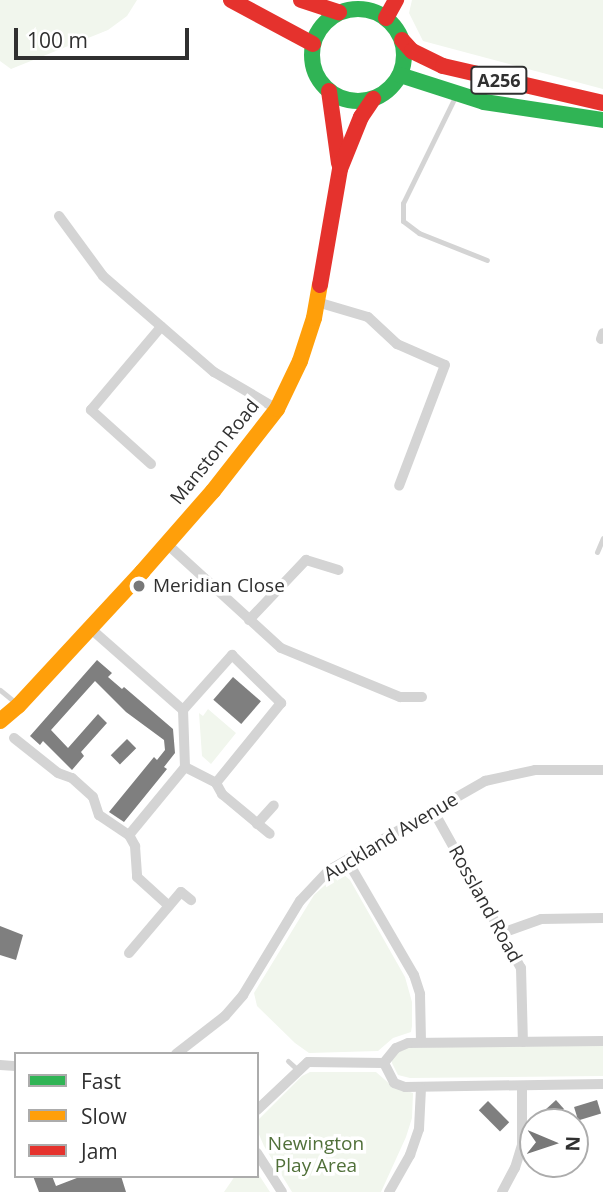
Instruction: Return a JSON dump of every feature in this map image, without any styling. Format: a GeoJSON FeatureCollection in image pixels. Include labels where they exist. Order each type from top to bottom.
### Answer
{"type":"FeatureCollection","features":[{"type":"Feature","properties":{"kind":"main road"},"geometry":{"type":"LineString","coordinates":[[231,0],[313,44]]}},
{"type":"Feature","properties":{"kind":"main road"},"geometry":{"type":"LineString","coordinates":[[301,0],[339,12],[363,8],[386,18],[402,40],[404,58],[400,75],[388,90],[373,99],[345,99],[329,91],[314,70],[313,44],[322,25],[339,12]]}},
{"type":"Feature","properties":{"kind":"main road"},"geometry":{"type":"LineString","coordinates":[[386,18],[396,0]]}},
{"type":"Feature","properties":{"kind":"main road","name":"A256"},"geometry":{"type":"LineString","coordinates":[[402,40],[412,51],[443,66],[603,103]]}},
{"type":"Feature","properties":{"kind":"main road","name":"A256"},"geometry":{"type":"LineString","coordinates":[[400,75],[456,95],[535,111],[603,120]]}},
{"type":"Feature","properties":{"kind":"main road","name":"Manston Road"},"geometry":{"type":"LineString","coordinates":[[329,91],[340,169]]}},
{"type":"Feature","properties":{"kind":"main road","name":"Manston Road"},"geometry":{"type":"LineString","coordinates":[[0,721],[18,706],[91,629],[167,544],[214,491],[277,409],[300,361],[317,302],[340,169],[361,117],[373,99]]}},
{"type":"Feature","properties":{"kind":"main road","name":"Manston Road"},"geometry":{"type":"LineString","coordinates":[[7,736],[18,706]]}},
{"type":"Feature","properties":{"kind":"street"},"geometry":{"type":"LineString","coordinates":[[59,216],[103,276],[214,372],[277,409]]}},
{"type":"Feature","properties":{"kind":"street"},"geometry":{"type":"LineString","coordinates":[[317,302],[368,317],[397,344],[445,365],[398,486]]}},
{"type":"Feature","properties":{"kind":"street"},"geometry":{"type":"LineString","coordinates":[[151,464],[91,411],[161,327]]}},
{"type":"Feature","properties":{"kind":"street"},"geometry":{"type":"LineString","coordinates":[[167,544],[281,648],[400,697],[422,697]]}},
{"type":"Feature","properties":{"kind":"street"},"geometry":{"type":"LineString","coordinates":[[249,620],[306,560],[339,570]]}},
{"type":"Feature","properties":{"kind":"street"},"geometry":{"type":"LineString","coordinates":[[91,629],[183,710]]}},
{"type":"Feature","properties":{"kind":"street"},"geometry":{"type":"LineString","coordinates":[[129,835],[185,767],[183,710],[232,655],[281,704],[216,783]]}},
{"type":"Feature","properties":{"kind":"street"},"geometry":{"type":"LineString","coordinates":[[7,736],[58,773],[72,778],[93,797],[99,815],[129,835],[135,846],[137,877],[169,906]]}},
{"type":"Feature","properties":{"kind":"street"},"geometry":{"type":"LineString","coordinates":[[185,767],[216,783],[222,794],[270,834]]}},
{"type":"Feature","properties":{"kind":"street","name":"Auckland Avenue"},"geometry":{"type":"LineString","coordinates":[[179,1052],[225,1016],[243,995],[300,901],[329,870],[485,781],[535,770],[603,770]]}},
{"type":"Feature","properties":{"kind":"street"},"geometry":{"type":"LineString","coordinates":[[257,824],[274,805]]}},
{"type":"Feature","properties":{"kind":"street","name":"Rossland Road"},"geometry":{"type":"LineString","coordinates":[[434,812],[521,968],[523,1041]]}},
{"type":"Feature","properties":{"kind":"street"},"geometry":{"type":"LineString","coordinates":[[347,860],[414,975],[420,994],[421,1042]]}},
{"type":"Feature","properties":{"kind":"street"},"geometry":{"type":"LineString","coordinates":[[130,953],[181,892],[191,900]]}},
{"type":"Feature","properties":{"kind":"street"},"geometry":{"type":"LineString","coordinates":[[502,933],[541,919],[603,918]]}},
{"type":"Feature","properties":{"kind":"street"},"geometry":{"type":"LineString","coordinates":[[384,1063],[396,1048],[421,1042],[603,1041]]}},
{"type":"Feature","properties":{"kind":"street"},"geometry":{"type":"LineString","coordinates":[[259,1108],[308,1062],[384,1063]]}},
{"type":"Feature","properties":{"kind":"street"},"geometry":{"type":"LineString","coordinates":[[384,1063],[394,1083],[421,1088],[603,1084]]}},
{"type":"Feature","properties":{"kind":"street"},"geometry":{"type":"LineString","coordinates":[[502,1192],[515,1168],[522,1145],[525,1115],[522,1087]]}},
{"type":"Feature","properties":{"kind":"street"},"geometry":{"type":"LineString","coordinates":[[389,1192],[410,1155],[419,1129],[421,1088]]}},
{"type":"Feature","properties":{"kind":"street"},"geometry":{"type":"LineString","coordinates":[[259,1156],[282,1192]]}},
{"type":"Feature","properties":{"kind":"lane"},"geometry":{"type":"LineString","coordinates":[[456,95],[403,203],[403,221],[419,233],[486,260]]}},
{"type":"Feature","properties":{"kind":"lane"},"geometry":{"type":"LineString","coordinates":[[597,552],[603,538]]}},
{"type":"Feature","properties":{"kind":"lane"},"geometry":{"type":"LineString","coordinates":[[0,690],[18,706]]}},
{"type":"Feature","properties":{"kind":"lane"},"geometry":{"type":"LineString","coordinates":[[288,1062],[299,1071]]}},
{"type":"Feature","properties":{"kind":"green space"},"geometry":{"type":"Polygon","coordinates":[[[0,0],[137,0],[127,16],[108,30],[11,69],[0,61],[0,0]]]}},
{"type":"Feature","properties":{"kind":"green space"},"geometry":{"type":"Polygon","coordinates":[[[412,0],[603,0],[603,89],[423,41],[409,13],[412,0]]]}},
{"type":"Feature","properties":{"kind":"green space"},"geometry":{"type":"Polygon","coordinates":[[[208,709],[236,733],[211,764],[202,756],[199,713],[203,716],[208,709]]]}},
{"type":"Feature","properties":{"kind":"green space"},"geometry":{"type":"Polygon","coordinates":[[[343,874],[350,880],[405,977],[412,1002],[411,1032],[393,1038],[378,1051],[309,1053],[257,1006],[254,993],[314,895],[334,877],[343,874]]]}},
{"type":"Feature","properties":{"kind":"green space"},"geometry":{"type":"Polygon","coordinates":[[[603,1043],[603,1076],[410,1078],[398,1075],[392,1063],[392,1056],[402,1048],[603,1043]]]}},
{"type":"Feature","properties":{"kind":"green space","name":"Newington Play Area"},"geometry":{"type":"Polygon","coordinates":[[[310,1072],[376,1072],[392,1086],[413,1093],[412,1118],[406,1137],[381,1192],[292,1192],[264,1146],[259,1135],[259,1119],[302,1076],[310,1072]]]}},
{"type":"Feature","properties":{"kind":"green space"},"geometry":{"type":"Polygon","coordinates":[[[259,1175],[270,1192],[224,1192],[234,1178],[259,1178],[259,1175]]]}},
{"type":"Feature","properties":{"kind":"building"},"geometry":{"type":"Polygon","coordinates":[[[97,660],[112,673],[108,677],[122,689],[124,687],[173,729],[175,753],[164,767],[167,769],[124,822],[109,812],[154,757],[157,760],[165,750],[164,740],[126,712],[95,681],[51,730],[68,748],[98,714],[107,723],[81,752],[84,756],[72,770],[43,741],[40,745],[30,736],[97,660]]]}},
{"type":"Feature","properties":{"kind":"building"},"geometry":{"type":"Polygon","coordinates":[[[233,677],[261,701],[241,724],[213,700],[233,677]]]}},
{"type":"Feature","properties":{"kind":"building"},"geometry":{"type":"Polygon","coordinates":[[[127,739],[136,748],[120,764],[111,755],[127,739]]]}},
{"type":"Feature","properties":{"kind":"building"},"geometry":{"type":"Polygon","coordinates":[[[0,926],[23,935],[16,960],[0,955],[0,926]]]}},
{"type":"Feature","properties":{"kind":"building"},"geometry":{"type":"Polygon","coordinates":[[[556,1100],[563,1108],[547,1108],[556,1100]]]}},
{"type":"Feature","properties":{"kind":"building"},"geometry":{"type":"Polygon","coordinates":[[[597,1100],[601,1113],[589,1117],[589,1108],[574,1108],[597,1100]]]}},
{"type":"Feature","properties":{"kind":"building"},"geometry":{"type":"Polygon","coordinates":[[[488,1101],[509,1122],[500,1131],[479,1110],[488,1101]]]}},
{"type":"Feature","properties":{"kind":"building"},"geometry":{"type":"Polygon","coordinates":[[[34,1178],[53,1178],[56,1186],[77,1178],[122,1178],[126,1192],[39,1192],[34,1178]]]}},
{"type":"Feature","properties":{"kind":"traffic: fast"},"geometry":{"type":"LineString","coordinates":[[358,9],[376,12],[391,22],[401,37],[404,55],[401,73],[391,88],[376,98],[358,101],[340,98],[325,88],[315,73],[312,55],[315,37],[325,22],[340,12],[358,9]]}},
{"type":"Feature","properties":{"kind":"traffic: fast"},"geometry":{"type":"LineString","coordinates":[[400,75],[484,102],[603,120]]}},
{"type":"Feature","properties":{"kind":"traffic: slow"},"geometry":{"type":"LineString","coordinates":[[0,721],[18,706],[142,572],[213,491],[277,409],[300,361],[314,318],[320,285]]}},
{"type":"Feature","properties":{"kind":"traffic: jam"},"geometry":{"type":"LineString","coordinates":[[231,0],[313,44]]}},
{"type":"Feature","properties":{"kind":"traffic: jam"},"geometry":{"type":"LineString","coordinates":[[301,0],[339,12]]}},
{"type":"Feature","properties":{"kind":"traffic: jam"},"geometry":{"type":"LineString","coordinates":[[386,18],[396,0]]}},
{"type":"Feature","properties":{"kind":"traffic: jam"},"geometry":{"type":"LineString","coordinates":[[402,40],[412,51],[443,66],[603,103]]}},
{"type":"Feature","properties":{"kind":"traffic: jam"},"geometry":{"type":"LineString","coordinates":[[329,91],[339,163]]}},
{"type":"Feature","properties":{"kind":"traffic: jam"},"geometry":{"type":"LineString","coordinates":[[320,285],[340,169],[361,117],[373,99]]}},
{"type":"Feature","properties":{"kind":"place","name":"Meridian Close"},"geometry":{"type":"Point","coordinates":[139,586]}}]}
